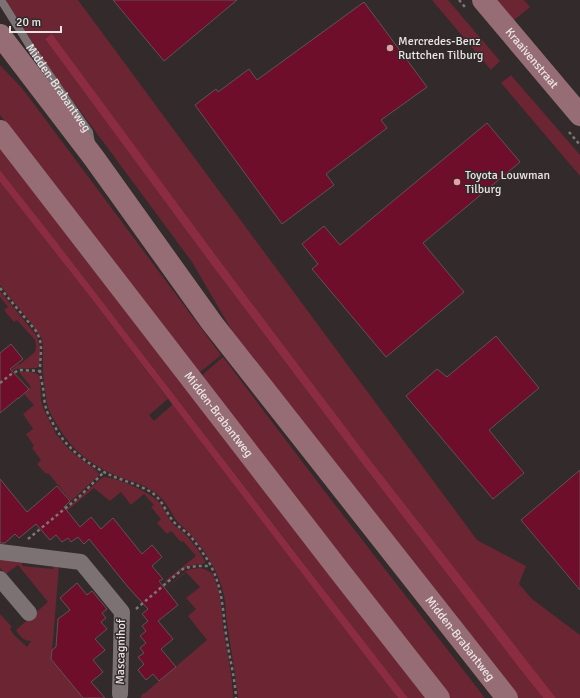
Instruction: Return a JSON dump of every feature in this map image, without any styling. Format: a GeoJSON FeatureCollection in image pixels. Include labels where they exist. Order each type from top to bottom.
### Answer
{"type":"FeatureCollection","features":[{"type":"Feature","properties":{"kind":"main road","name":"Kraaivenstraat"},"geometry":{"type":"LineString","coordinates":[[483,0],[580,116]]}},
{"type":"Feature","properties":{"kind":"main road","name":"Midden-Brabantweg"},"geometry":{"type":"LineString","coordinates":[[0,35],[94,158],[212,323],[507,698]]}},
{"type":"Feature","properties":{"kind":"main road","name":"Midden-Brabantweg"},"geometry":{"type":"LineString","coordinates":[[0,131],[328,557],[439,698]]}},
{"type":"Feature","properties":{"kind":"street","name":"Mascagnihof"},"geometry":{"type":"LineString","coordinates":[[6,553],[81,562],[122,612],[120,694]]}},
{"type":"Feature","properties":{"kind":"street"},"geometry":{"type":"LineString","coordinates":[[0,579],[29,613]]}},
{"type":"Feature","properties":{"kind":"lane","name":"Midden-Brabantweg"},"geometry":{"type":"LineString","coordinates":[[2,0],[31,48],[89,132],[94,158]]}},
{"type":"Feature","properties":{"kind":"path"},"geometry":{"type":"LineString","coordinates":[[0,288],[36,331],[40,338],[40,371],[46,410],[60,435],[77,454],[104,472],[144,488],[159,498],[174,521],[191,537],[211,566],[220,587],[236,698]]}},
{"type":"Feature","properties":{"kind":"path"},"geometry":{"type":"LineString","coordinates":[[0,383],[18,370],[40,371]]}},
{"type":"Feature","properties":{"kind":"path"},"geometry":{"type":"LineString","coordinates":[[6,553],[78,497],[104,472]]}},
{"type":"Feature","properties":{"kind":"path"},"geometry":{"type":"LineString","coordinates":[[122,612],[130,615],[184,568],[211,566]]}},
{"type":"Feature","properties":{"kind":"shaded area"},"geometry":{"type":"Polygon","coordinates":[[[6,0],[78,0],[477,540],[526,566],[519,584],[532,599],[580,635],[580,698],[556,698],[371,461],[52,35],[45,39],[211,264],[364,466],[543,698],[510,698],[238,341],[192,262],[53,74],[6,0]]]}},
{"type":"Feature","properties":{"kind":"shaded area"},"geometry":{"type":"Polygon","coordinates":[[[432,0],[448,0],[500,61],[491,70],[432,0]]]}},
{"type":"Feature","properties":{"kind":"shaded area"},"geometry":{"type":"Polygon","coordinates":[[[495,0],[524,0],[530,7],[513,21],[495,0]]]}},
{"type":"Feature","properties":{"kind":"shaded area"},"geometry":{"type":"Polygon","coordinates":[[[52,34],[217,257],[371,461],[556,698],[543,698],[364,466],[211,264],[45,39],[52,34]]]}},
{"type":"Feature","properties":{"kind":"shaded area"},"geometry":{"type":"Polygon","coordinates":[[[0,65],[31,100],[221,355],[199,373],[0,115],[0,65]]]}},
{"type":"Feature","properties":{"kind":"shaded area"},"geometry":{"type":"Polygon","coordinates":[[[511,75],[580,155],[580,176],[501,83],[511,75]]]}},
{"type":"Feature","properties":{"kind":"shaded area"},"geometry":{"type":"Polygon","coordinates":[[[0,146],[426,698],[408,698],[368,647],[0,170],[0,146]]]}},
{"type":"Feature","properties":{"kind":"shaded area"},"geometry":{"type":"Polygon","coordinates":[[[0,170],[408,698],[398,698],[363,653],[91,298],[0,182],[0,170]]]}},
{"type":"Feature","properties":{"kind":"shaded area"},"geometry":{"type":"Polygon","coordinates":[[[0,182],[168,399],[149,415],[154,421],[173,404],[398,698],[238,698],[224,595],[221,584],[205,553],[178,522],[165,502],[158,495],[139,484],[107,471],[82,455],[68,441],[51,414],[47,404],[43,374],[42,339],[32,324],[0,285],[0,182]]]}},
{"type":"Feature","properties":{"kind":"shaded area"},"geometry":{"type":"Polygon","coordinates":[[[0,291],[36,335],[40,347],[40,361],[37,368],[16,369],[0,379],[35,352],[36,346],[35,340],[17,320],[14,322],[4,310],[8,307],[0,297],[0,291]]]}},
{"type":"Feature","properties":{"kind":"shaded area"},"geometry":{"type":"Polygon","coordinates":[[[223,357],[329,497],[485,698],[450,698],[201,376],[223,357]]]}},
{"type":"Feature","properties":{"kind":"shaded area"},"geometry":{"type":"Polygon","coordinates":[[[19,372],[32,372],[38,374],[40,379],[43,408],[56,434],[72,452],[98,472],[99,475],[71,501],[48,473],[46,474],[37,464],[41,460],[32,448],[34,446],[26,434],[33,429],[23,414],[34,405],[24,394],[31,387],[19,372]]]}},
{"type":"Feature","properties":{"kind":"shaded area"},"geometry":{"type":"Polygon","coordinates":[[[104,477],[116,479],[154,497],[162,506],[173,524],[191,540],[205,561],[204,564],[197,564],[187,567],[166,583],[165,581],[196,556],[183,541],[181,542],[171,531],[167,534],[157,523],[161,519],[151,507],[154,505],[144,494],[131,505],[121,492],[110,501],[94,488],[43,531],[104,477]]]}},
{"type":"Feature","properties":{"kind":"shaded area"},"geometry":{"type":"Polygon","coordinates":[[[0,559],[22,561],[22,566],[53,569],[54,564],[59,565],[51,659],[83,698],[0,698],[0,614],[12,627],[10,629],[14,635],[27,647],[31,641],[24,639],[16,630],[48,602],[18,565],[6,574],[0,568],[0,559]]]}},
{"type":"Feature","properties":{"kind":"shaded area"},"geometry":{"type":"Polygon","coordinates":[[[199,568],[212,573],[218,588],[231,674],[233,698],[141,698],[142,694],[207,640],[188,616],[196,609],[186,598],[200,587],[186,572],[153,599],[186,571],[199,568]]]}},
{"type":"Feature","properties":{"kind":"building"},"geometry":{"type":"Polygon","coordinates":[[[113,0],[237,0],[164,61],[113,0]]]}},
{"type":"Feature","properties":{"kind":"building"},"geometry":{"type":"Polygon","coordinates":[[[364,2],[427,87],[381,120],[387,128],[326,174],[334,185],[282,224],[195,105],[216,89],[218,92],[249,69],[257,80],[364,2]]]}},
{"type":"Feature","properties":{"kind":"building"},"geometry":{"type":"Polygon","coordinates":[[[487,123],[520,162],[423,243],[464,292],[386,357],[312,269],[318,264],[302,244],[324,226],[340,245],[487,123]]]}},
{"type":"Feature","properties":{"kind":"building"},"geometry":{"type":"Polygon","coordinates":[[[496,336],[539,388],[489,430],[524,473],[493,499],[406,396],[437,369],[447,377],[496,336]]]}},
{"type":"Feature","properties":{"kind":"building"},"geometry":{"type":"Polygon","coordinates":[[[11,344],[23,359],[10,369],[29,389],[0,413],[0,353],[11,344]]]}},
{"type":"Feature","properties":{"kind":"building"},"geometry":{"type":"Polygon","coordinates":[[[580,470],[580,590],[521,520],[580,470]]]}},
{"type":"Feature","properties":{"kind":"building"},"geometry":{"type":"Polygon","coordinates":[[[0,479],[27,512],[57,486],[70,501],[64,507],[80,527],[91,517],[101,529],[113,518],[142,554],[152,545],[162,557],[152,566],[163,579],[159,581],[178,605],[158,621],[173,639],[161,649],[176,667],[159,681],[153,674],[146,680],[138,670],[144,664],[138,657],[144,653],[140,648],[146,643],[140,636],[146,631],[142,626],[148,621],[142,614],[148,609],[89,539],[84,544],[78,537],[71,542],[68,538],[62,542],[56,535],[50,540],[36,524],[19,538],[15,534],[5,543],[0,543],[0,479]]]}},
{"type":"Feature","properties":{"kind":"building"},"geometry":{"type":"Polygon","coordinates":[[[77,583],[87,595],[92,591],[107,609],[102,613],[106,618],[101,622],[107,629],[95,639],[105,650],[93,660],[103,672],[91,682],[105,698],[83,698],[51,659],[52,650],[56,647],[58,619],[70,610],[60,598],[77,583]]]}},
{"type":"Feature","properties":{"kind":"place","name":"Mercredes-Benz Ruttchen Tilburg"},"geometry":{"type":"Point","coordinates":[390,48]}},
{"type":"Feature","properties":{"kind":"place","name":"Toyota Louwman Tilburg"},"geometry":{"type":"Point","coordinates":[457,182]}}]}
